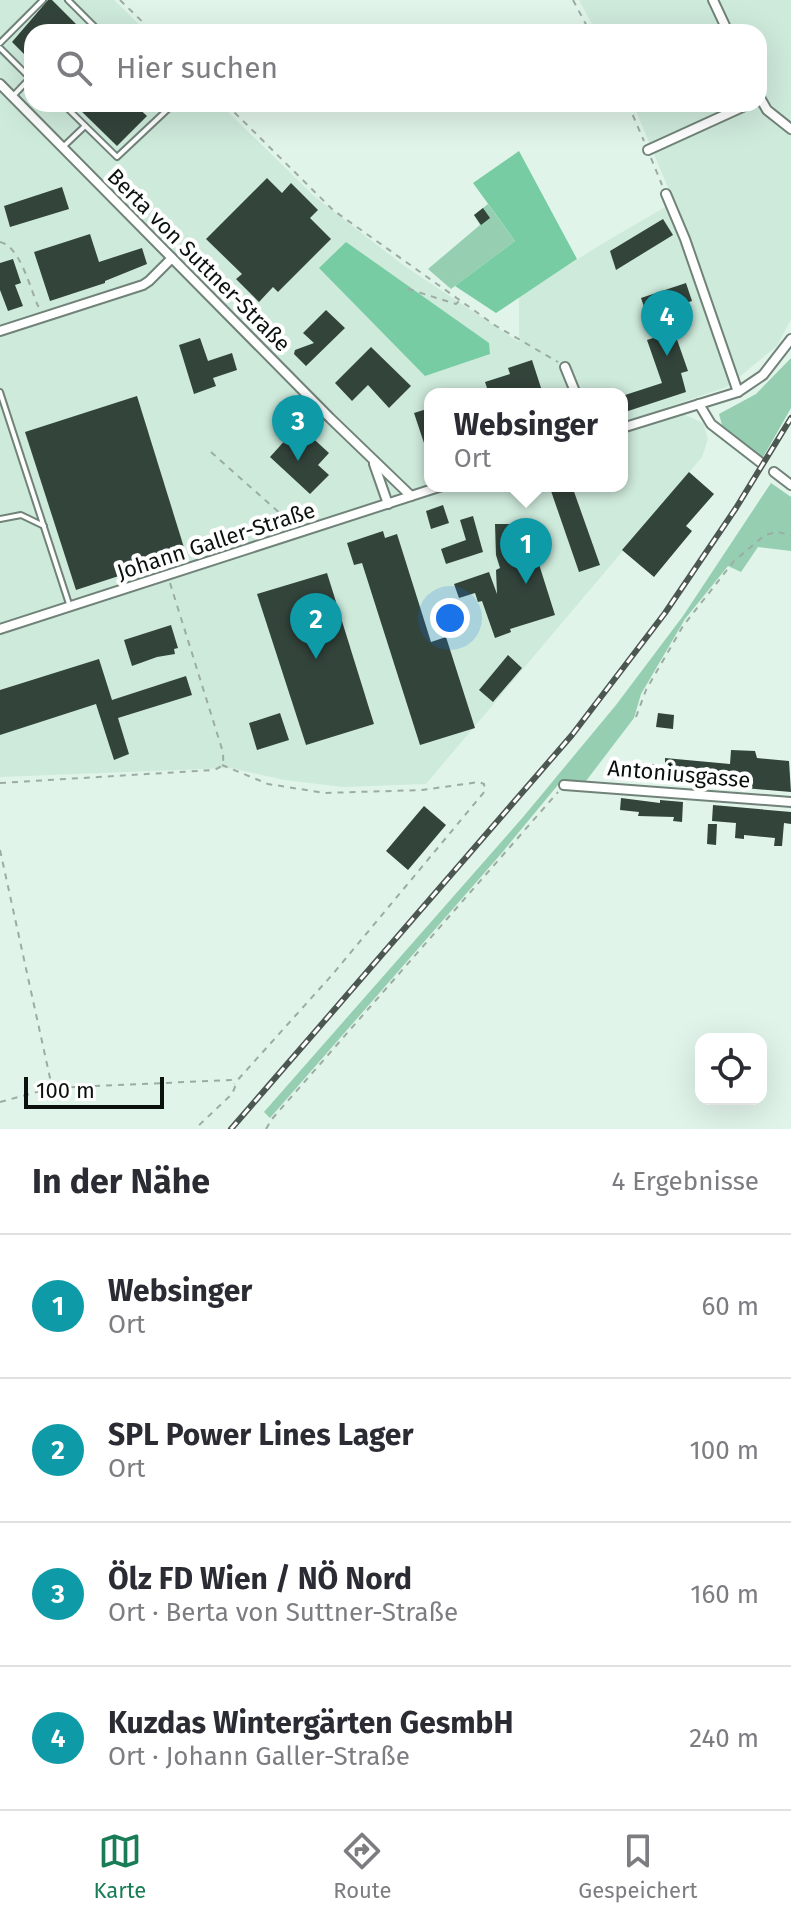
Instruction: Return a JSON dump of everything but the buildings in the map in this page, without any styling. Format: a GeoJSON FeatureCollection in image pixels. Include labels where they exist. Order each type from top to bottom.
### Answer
{"type":"FeatureCollection","features":[{"type":"Feature","properties":{"kind":"street"},"geometry":{"type":"LineString","coordinates":[[713,0],[724,24]]}},
{"type":"Feature","properties":{"kind":"street","name":"Berta von Suttner-Straße"},"geometry":{"type":"LineString","coordinates":[[0,84],[24,108]]}},
{"type":"Feature","properties":{"kind":"street"},"geometry":{"type":"LineString","coordinates":[[767,110],[791,129]]}},
{"type":"Feature","properties":{"kind":"street","name":"Berta von Suttner-Straße"},"geometry":{"type":"LineString","coordinates":[[28,112],[411,496]]}},
{"type":"Feature","properties":{"kind":"street"},"geometry":{"type":"LineString","coordinates":[[648,150],[731,112]]}},
{"type":"Feature","properties":{"kind":"street"},"geometry":{"type":"LineString","coordinates":[[666,194],[685,239],[738,392]]}},
{"type":"Feature","properties":{"kind":"street"},"geometry":{"type":"LineString","coordinates":[[0,331],[143,285],[172,258]]}},
{"type":"Feature","properties":{"kind":"street"},"geometry":{"type":"LineString","coordinates":[[628,426],[738,392],[763,375],[791,339]]}},
{"type":"Feature","properties":{"kind":"street"},"geometry":{"type":"LineString","coordinates":[[565,367],[574,388]]}},
{"type":"Feature","properties":{"kind":"street"},"geometry":{"type":"LineString","coordinates":[[699,404],[711,424],[760,462]]}},
{"type":"Feature","properties":{"kind":"street","name":"Berta von Suttner-Straße"},"geometry":{"type":"LineString","coordinates":[[372,460],[379,472],[388,504]]}},
{"type":"Feature","properties":{"kind":"street"},"geometry":{"type":"LineString","coordinates":[[774,472],[791,485]]}},
{"type":"Feature","properties":{"kind":"street","name":"Johann Galler-Straße"},"geometry":{"type":"LineString","coordinates":[[0,629],[424,492]]}},
{"type":"Feature","properties":{"kind":"street","name":"Antoniusgasse"},"geometry":{"type":"LineString","coordinates":[[564,785],[791,802]]}},
{"type":"Feature","properties":{"kind":"lane"},"geometry":{"type":"LineString","coordinates":[[24,70],[0,45],[43,0]]}},
{"type":"Feature","properties":{"kind":"lane"},"geometry":{"type":"LineString","coordinates":[[68,0],[92,24]]}},
{"type":"Feature","properties":{"kind":"lane"},"geometry":{"type":"LineString","coordinates":[[12,96],[24,84]]}},
{"type":"Feature","properties":{"kind":"lane"},"geometry":{"type":"LineString","coordinates":[[71,112],[117,157],[165,112]]}},
{"type":"Feature","properties":{"kind":"lane"},"geometry":{"type":"LineString","coordinates":[[63,148],[85,126]]}},
{"type":"Feature","properties":{"kind":"lane"},"geometry":{"type":"LineString","coordinates":[[0,392],[70,607]]}},
{"type":"Feature","properties":{"kind":"lane"},"geometry":{"type":"LineString","coordinates":[[0,519],[21,515],[44,526]]}},
{"type":"Feature","properties":{"kind":"path"},"geometry":{"type":"LineString","coordinates":[[120,0],[145,24]]}},
{"type":"Feature","properties":{"kind":"path"},"geometry":{"type":"LineString","coordinates":[[573,0],[586,24]]}},
{"type":"Feature","properties":{"kind":"path"},"geometry":{"type":"LineString","coordinates":[[234,112],[333,210],[496,326],[565,367]]}},
{"type":"Feature","properties":{"kind":"path"},"geometry":{"type":"LineString","coordinates":[[631,112],[666,194]]}},
{"type":"Feature","properties":{"kind":"path"},"geometry":{"type":"LineString","coordinates":[[0,242],[9,244],[16,253],[38,306],[50,309],[53,314]]}},
{"type":"Feature","properties":{"kind":"path"},"geometry":{"type":"LineString","coordinates":[[408,289],[456,304],[460,300]]}},
{"type":"Feature","properties":{"kind":"path"},"geometry":{"type":"LineString","coordinates":[[211,452],[302,532]]}},
{"type":"Feature","properties":{"kind":"path"},"geometry":{"type":"LineString","coordinates":[[636,717],[646,690],[683,626],[734,561],[765,535],[777,532],[791,535]]}},
{"type":"Feature","properties":{"kind":"path"},"geometry":{"type":"LineString","coordinates":[[0,783],[213,770],[222,765],[222,749],[167,575]]}},
{"type":"Feature","properties":{"kind":"path"},"geometry":{"type":"LineString","coordinates":[[195,1129],[232,1094],[234,1084],[332,975],[485,791],[484,784],[479,782],[422,790],[325,793],[268,784],[222,765]]}},
{"type":"Feature","properties":{"kind":"path"},"geometry":{"type":"LineString","coordinates":[[266,1129],[564,785]]}},
{"type":"Feature","properties":{"kind":"path"},"geometry":{"type":"LineString","coordinates":[[0,850],[52,1088]]}},
{"type":"Feature","properties":{"kind":"path"},"geometry":{"type":"LineString","coordinates":[[0,1102],[52,1088],[224,1079],[234,1084]]}},
{"type":"Feature","properties":{"kind":"shaded area"},"geometry":{"type":"Polygon","coordinates":[[[0,0],[114,0],[139,24],[24,24],[24,112],[228,112],[314,196],[403,265],[519,342],[519,297],[674,202],[636,112],[767,112],[767,24],[592,24],[579,0],[791,0],[791,319],[777,346],[727,387],[668,407],[703,423],[708,439],[702,457],[426,784],[343,787],[285,780],[230,768],[0,777],[0,0]]]}},
{"type":"Feature","properties":{"kind":"shaded area"},"geometry":{"type":"Polygon","coordinates":[[[519,151],[577,259],[496,313],[455,286],[515,241],[473,183],[519,151]]]}},
{"type":"Feature","properties":{"kind":"shaded area"},"geometry":{"type":"Polygon","coordinates":[[[488,204],[515,241],[451,289],[428,269],[480,225],[474,215],[488,204]]]}},
{"type":"Feature","properties":{"kind":"shaded area"},"geometry":{"type":"Polygon","coordinates":[[[346,242],[489,343],[490,354],[425,376],[319,268],[346,242]]]}},
{"type":"Feature","properties":{"kind":"shaded area"},"geometry":{"type":"Polygon","coordinates":[[[791,358],[791,408],[762,459],[722,425],[719,414],[756,394],[791,358]]]}},
{"type":"Feature","properties":{"kind":"shaded area"},"geometry":{"type":"Polygon","coordinates":[[[771,483],[791,497],[791,551],[758,547],[741,572],[728,566],[685,619],[641,694],[634,718],[586,781],[562,780],[270,1118],[264,1112],[524,816],[616,705],[683,616],[771,483]]]}},
{"type":"Feature","properties":{"kind":"railway"},"geometry":{"type":"LineString","coordinates":[[231,1129],[572,735],[665,613],[736,508],[791,418]]}},
{"type":"Feature","properties":{"kind":"place","name":"Kuzdas Wintergärten GesmbH"},"geometry":{"type":"Point","coordinates":[667,356]}},
{"type":"Feature","properties":{"kind":"place","name":"Ölz FD Wien / NÖ Nord"},"geometry":{"type":"Point","coordinates":[298,461]}},
{"type":"Feature","properties":{"kind":"place","name":"Websinger"},"geometry":{"type":"Point","coordinates":[526,584]}},
{"type":"Feature","properties":{"kind":"place","name":"SPL Power Lines Lager"},"geometry":{"type":"Point","coordinates":[316,659]}}]}
